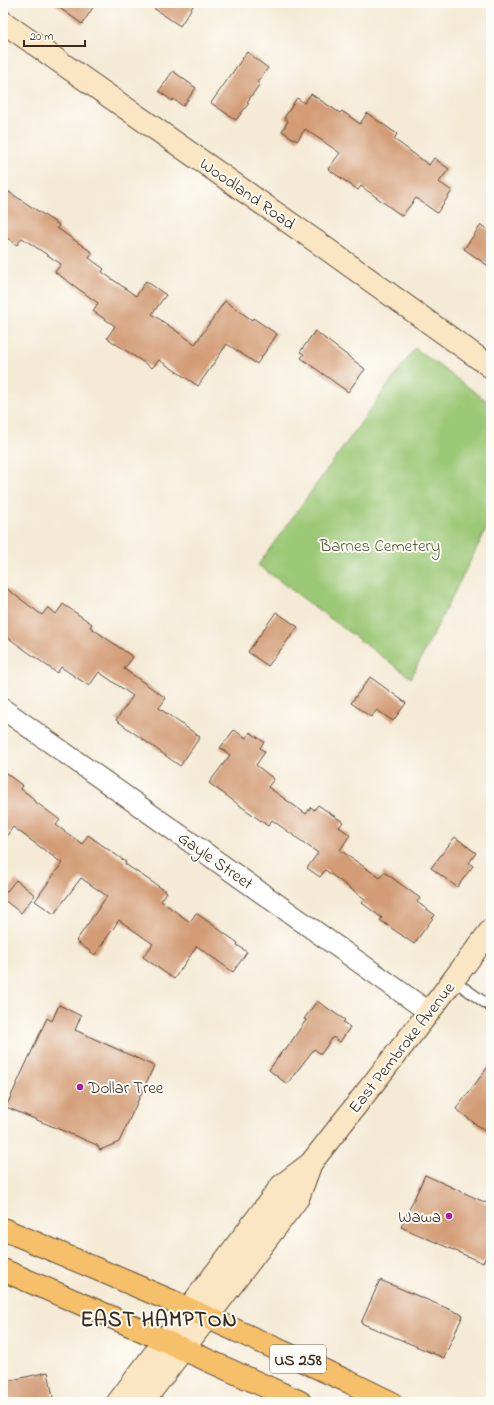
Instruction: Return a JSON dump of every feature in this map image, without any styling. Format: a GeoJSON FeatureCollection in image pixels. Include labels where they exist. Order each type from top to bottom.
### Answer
{"type":"FeatureCollection","features":[{"type":"Feature","properties":{"kind":"main road","name":"Woodland Road"},"geometry":{"type":"LineString","coordinates":[[3,22],[330,251],[491,366]]}},
{"type":"Feature","properties":{"kind":"main road","name":"East Pembroke Avenue"},"geometry":{"type":"LineString","coordinates":[[118,1402],[173,1345],[197,1313],[282,1185],[310,1163],[453,980],[488,939]]}},
{"type":"Feature","properties":{"kind":"main road","name":"US 258"},"geometry":{"type":"LineString","coordinates":[[3,1229],[197,1313],[390,1402]]}},
{"type":"Feature","properties":{"kind":"main road","name":"US 258"},"geometry":{"type":"LineString","coordinates":[[3,1270],[300,1402]]}},
{"type":"Feature","properties":{"kind":"main road","name":"East Pembroke Avenue"},"geometry":{"type":"LineString","coordinates":[[143,1402],[173,1345]]}},
{"type":"Feature","properties":{"kind":"street","name":"Gayle Street"},"geometry":{"type":"LineString","coordinates":[[3,708],[429,1012]]}},
{"type":"Feature","properties":{"kind":"lane"},"geometry":{"type":"LineString","coordinates":[[453,980],[491,1007]]}},
{"type":"Feature","properties":{"kind":"green space","name":"Barnes Cemetery"},"geometry":{"type":"Polygon","coordinates":[[[415,348],[491,404],[491,520],[411,678],[258,565],[415,348]]]}},
{"type":"Feature","properties":{"kind":"building"},"geometry":{"type":"Polygon","coordinates":[[[53,3],[96,3],[82,24],[53,3]]]}},
{"type":"Feature","properties":{"kind":"building"},"geometry":{"type":"Polygon","coordinates":[[[146,3],[195,3],[180,26],[146,3]]]}},
{"type":"Feature","properties":{"kind":"building"},"geometry":{"type":"Polygon","coordinates":[[[247,52],[268,68],[257,82],[260,84],[247,102],[249,103],[236,120],[211,103],[247,52]]]}},
{"type":"Feature","properties":{"kind":"building"},"geometry":{"type":"Polygon","coordinates":[[[173,71],[196,88],[183,106],[173,99],[172,101],[159,91],[173,71]]]}},
{"type":"Feature","properties":{"kind":"building"},"geometry":{"type":"Polygon","coordinates":[[[311,94],[340,113],[342,111],[360,124],[367,113],[397,134],[394,139],[429,165],[434,158],[449,169],[439,182],[452,191],[437,213],[416,198],[402,216],[361,186],[358,190],[328,169],[340,153],[305,129],[297,141],[282,131],[288,121],[284,118],[297,98],[304,103],[311,94]]]}},
{"type":"Feature","properties":{"kind":"building"},"geometry":{"type":"Polygon","coordinates":[[[3,188],[59,225],[57,228],[93,253],[89,258],[104,269],[102,272],[136,296],[146,281],[166,295],[152,314],[195,344],[225,301],[252,320],[253,318],[277,334],[257,364],[227,344],[198,386],[159,360],[152,368],[107,338],[115,326],[93,311],[98,303],[55,272],[61,264],[22,238],[17,245],[3,235],[3,188]]]}},
{"type":"Feature","properties":{"kind":"building"},"geometry":{"type":"Polygon","coordinates":[[[481,225],[491,232],[491,268],[464,249],[481,225]]]}},
{"type":"Feature","properties":{"kind":"building"},"geometry":{"type":"Polygon","coordinates":[[[315,331],[365,369],[348,392],[301,358],[304,354],[300,352],[315,331]]]}},
{"type":"Feature","properties":{"kind":"building"},"geometry":{"type":"Polygon","coordinates":[[[3,586],[42,615],[48,607],[56,614],[63,604],[92,624],[90,627],[133,657],[124,669],[166,698],[159,708],[200,737],[180,766],[116,720],[133,696],[99,672],[89,686],[61,667],[57,673],[3,634],[3,586]]]}},
{"type":"Feature","properties":{"kind":"building"},"geometry":{"type":"Polygon","coordinates":[[[276,612],[298,627],[268,666],[248,652],[276,612]]]}},
{"type":"Feature","properties":{"kind":"building"},"geometry":{"type":"Polygon","coordinates":[[[370,677],[406,703],[393,721],[377,710],[371,717],[351,703],[370,677]]]}},
{"type":"Feature","properties":{"kind":"building"},"geometry":{"type":"Polygon","coordinates":[[[234,730],[246,738],[250,732],[264,742],[260,748],[265,752],[256,765],[274,779],[268,787],[306,814],[311,807],[314,810],[318,805],[343,822],[339,827],[350,835],[340,850],[380,878],[384,872],[420,898],[417,902],[435,915],[414,944],[380,920],[382,918],[362,903],[365,899],[325,870],[320,877],[307,868],[318,853],[272,820],[268,826],[209,783],[230,755],[220,748],[234,730]]]}},
{"type":"Feature","properties":{"kind":"building"},"geometry":{"type":"Polygon","coordinates":[[[3,771],[23,786],[21,789],[34,799],[33,800],[60,820],[56,825],[82,844],[88,835],[126,862],[125,864],[167,892],[161,901],[190,922],[196,913],[238,943],[237,945],[247,952],[233,972],[197,946],[174,979],[143,957],[153,944],[119,920],[95,955],[76,941],[107,896],[81,878],[54,914],[35,901],[62,863],[13,827],[3,841],[3,771]]]}},
{"type":"Feature","properties":{"kind":"building"},"geometry":{"type":"Polygon","coordinates":[[[455,837],[476,853],[469,863],[473,866],[457,887],[431,868],[455,837]]]}},
{"type":"Feature","properties":{"kind":"building"},"geometry":{"type":"Polygon","coordinates":[[[16,880],[35,895],[21,913],[3,899],[3,896],[16,880]]]}},
{"type":"Feature","properties":{"kind":"building"},"geometry":{"type":"Polygon","coordinates":[[[317,1001],[345,1020],[343,1022],[350,1027],[340,1042],[333,1037],[321,1054],[314,1049],[287,1084],[269,1070],[283,1050],[285,1051],[306,1020],[304,1019],[317,1001]]]}},
{"type":"Feature","properties":{"kind":"building","name":"Dollar Tree"},"geometry":{"type":"Polygon","coordinates":[[[59,1005],[81,1016],[75,1030],[154,1066],[119,1142],[100,1150],[97,1145],[6,1107],[47,1018],[52,1021],[59,1005]]]}},
{"type":"Feature","properties":{"kind":"building"},"geometry":{"type":"Polygon","coordinates":[[[491,1063],[491,1136],[456,1109],[491,1063]]]}},
{"type":"Feature","properties":{"kind":"building","name":"Wawa"},"geometry":{"type":"Polygon","coordinates":[[[425,1175],[491,1205],[491,1245],[483,1263],[401,1227],[425,1175]]]}},
{"type":"Feature","properties":{"kind":"building"},"geometry":{"type":"Polygon","coordinates":[[[380,1280],[463,1315],[444,1358],[361,1323],[380,1280]]]}},
{"type":"Feature","properties":{"kind":"building"},"geometry":{"type":"Polygon","coordinates":[[[48,1372],[54,1402],[3,1402],[3,1382],[48,1372]]]}},
{"type":"Feature","properties":{"kind":"place","name":"Dollar Tree"},"geometry":{"type":"Point","coordinates":[80,1087]}},
{"type":"Feature","properties":{"kind":"place","name":"Wawa"},"geometry":{"type":"Point","coordinates":[449,1216]}},
{"type":"Feature","properties":{"kind":"district","name":"EAST HAMPTON"},"geometry":{"type":"Point","coordinates":[159,1319]}}]}
